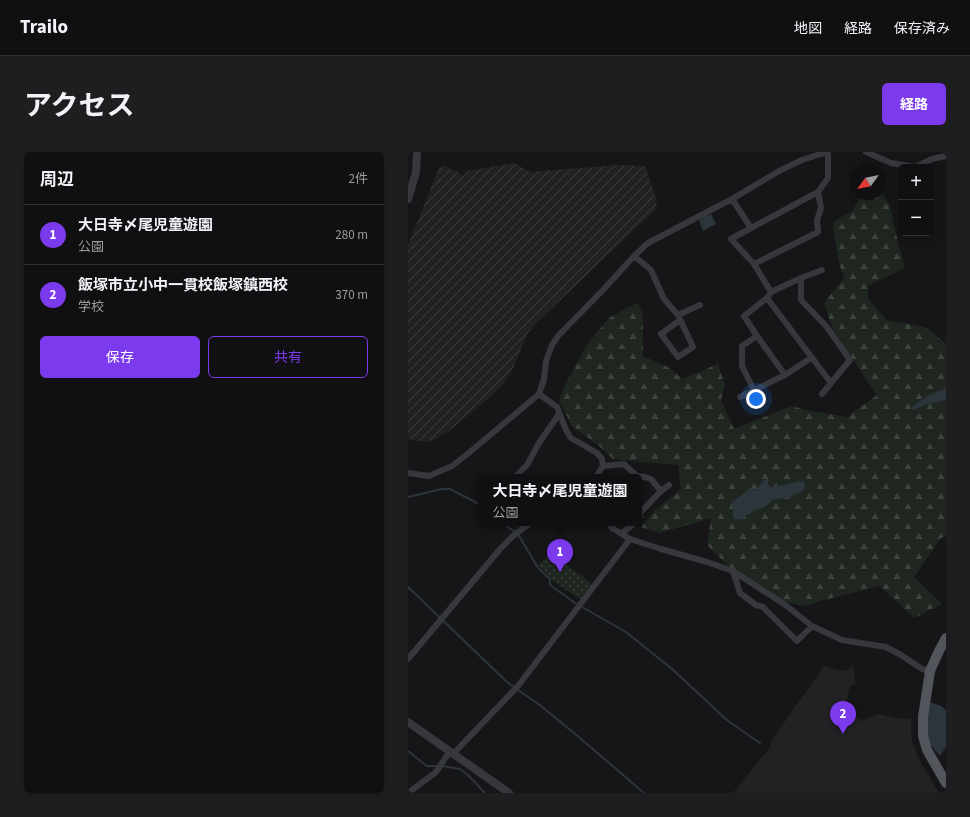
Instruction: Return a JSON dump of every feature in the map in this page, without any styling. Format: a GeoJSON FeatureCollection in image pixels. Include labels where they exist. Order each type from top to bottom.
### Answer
{"type":"FeatureCollection","features":[{"type":"Feature","properties":{"kind":"main road"},"geometry":{"type":"LineString","coordinates":[[946,638],[930,671],[922,717],[923,736],[927,750],[946,783]]}},
{"type":"Feature","properties":{"kind":"street"},"geometry":{"type":"LineString","coordinates":[[408,199],[416,172],[417,152]]}},
{"type":"Feature","properties":{"kind":"street"},"geometry":{"type":"LineString","coordinates":[[408,473],[429,476],[452,466],[539,394],[544,379],[546,361],[552,345],[558,336],[648,243],[802,160],[828,152],[828,178],[818,192],[731,239],[754,264],[771,292]]}},
{"type":"Feature","properties":{"kind":"street"},"geometry":{"type":"LineString","coordinates":[[866,152],[891,163],[915,167],[932,159],[946,156]]}},
{"type":"Feature","properties":{"kind":"street"},"geometry":{"type":"LineString","coordinates":[[754,264],[818,232],[817,220],[821,208],[818,192]]}},
{"type":"Feature","properties":{"kind":"street"},"geometry":{"type":"LineString","coordinates":[[732,199],[751,228]]}},
{"type":"Feature","properties":{"kind":"street"},"geometry":{"type":"LineString","coordinates":[[634,256],[651,270],[664,299],[679,317],[692,347],[678,357],[661,334],[679,317],[700,305]]}},
{"type":"Feature","properties":{"kind":"street"},"geometry":{"type":"LineString","coordinates":[[785,375],[744,316],[767,298],[771,292],[800,278],[822,270]]}},
{"type":"Feature","properties":{"kind":"street"},"geometry":{"type":"LineString","coordinates":[[800,278],[801,300],[826,326],[850,360],[822,394]]}},
{"type":"Feature","properties":{"kind":"street"},"geometry":{"type":"LineString","coordinates":[[767,298],[831,383]]}},
{"type":"Feature","properties":{"kind":"street"},"geometry":{"type":"LineString","coordinates":[[754,390],[742,366],[742,346],[757,336]]}},
{"type":"Feature","properties":{"kind":"street"},"geometry":{"type":"LineString","coordinates":[[740,396],[785,375],[811,358]]}},
{"type":"Feature","properties":{"kind":"street"},"geometry":{"type":"LineString","coordinates":[[539,394],[557,407],[566,430],[571,438],[597,453],[602,459],[603,466],[598,474]]}},
{"type":"Feature","properties":{"kind":"street"},"geometry":{"type":"LineString","coordinates":[[519,474],[527,465],[539,443],[559,414]]}},
{"type":"Feature","properties":{"kind":"street"},"geometry":{"type":"LineString","coordinates":[[603,466],[624,464],[634,474]]}},
{"type":"Feature","properties":{"kind":"street"},"geometry":{"type":"LineString","coordinates":[[642,477],[651,479],[661,491]]}},
{"type":"Feature","properties":{"kind":"street"},"geometry":{"type":"LineString","coordinates":[[642,511],[661,491],[669,485]]}},
{"type":"Feature","properties":{"kind":"street"},"geometry":{"type":"LineString","coordinates":[[408,659],[500,549],[514,534],[526,526]]}},
{"type":"Feature","properties":{"kind":"street"},"geometry":{"type":"LineString","coordinates":[[611,526],[630,539],[733,571],[784,604],[812,626],[842,640],[886,647],[922,669],[930,671]]}},
{"type":"Feature","properties":{"kind":"street"},"geometry":{"type":"LineString","coordinates":[[622,533],[631,526]]}},
{"type":"Feature","properties":{"kind":"street"},"geometry":{"type":"LineString","coordinates":[[408,793],[436,772],[451,752],[518,686],[630,539]]}},
{"type":"Feature","properties":{"kind":"street"},"geometry":{"type":"LineString","coordinates":[[733,571],[740,594],[756,605],[763,607],[797,641],[812,626]]}},
{"type":"Feature","properties":{"kind":"street"},"geometry":{"type":"LineString","coordinates":[[408,722],[509,793]]}},
{"type":"Feature","properties":{"kind":"shaded area"},"geometry":{"type":"Polygon","coordinates":[[[514,163],[530,172],[618,165],[645,166],[657,201],[655,210],[532,327],[525,339],[513,369],[504,383],[489,398],[449,431],[438,438],[426,442],[408,439],[408,245],[439,168],[446,166],[464,176],[466,171],[514,163]]]}},
{"type":"Feature","properties":{"kind":"shaded area"},"geometry":{"type":"Polygon","coordinates":[[[711,214],[716,224],[703,231],[699,220],[711,214]]]}},
{"type":"Feature","properties":{"kind":"shaded area"},"geometry":{"type":"Polygon","coordinates":[[[946,388],[946,400],[927,404],[912,410],[912,407],[931,394],[946,388]]]}},
{"type":"Feature","properties":{"kind":"shaded area"},"geometry":{"type":"Polygon","coordinates":[[[766,479],[768,479],[768,484],[770,487],[802,481],[805,483],[805,486],[803,491],[790,497],[772,500],[765,507],[754,511],[739,520],[734,519],[732,501],[750,488],[754,490],[766,479]]]}},
{"type":"Feature","properties":{"kind":"shaded area"},"geometry":{"type":"Polygon","coordinates":[[[824,666],[845,671],[853,666],[856,684],[850,686],[847,701],[855,706],[852,712],[862,721],[878,714],[896,718],[912,719],[912,741],[919,759],[939,793],[733,793],[770,747],[771,741],[824,666]]]}},
{"type":"Feature","properties":{"kind":"shaded area"},"geometry":{"type":"Polygon","coordinates":[[[929,702],[941,706],[946,710],[946,747],[940,756],[927,741],[925,727],[929,702]]]}},
{"type":"Feature","properties":{"kind":"green space"},"geometry":{"type":"Polygon","coordinates":[[[886,199],[890,206],[905,268],[868,286],[868,299],[888,321],[906,323],[927,328],[946,344],[946,536],[941,538],[914,577],[942,604],[914,618],[880,586],[806,606],[778,601],[733,571],[707,545],[711,518],[660,533],[641,527],[654,511],[681,489],[678,465],[613,459],[599,446],[572,426],[559,400],[585,348],[594,336],[609,318],[638,303],[643,315],[643,356],[670,368],[682,379],[718,364],[725,385],[721,400],[734,429],[791,406],[847,417],[877,395],[833,331],[824,303],[844,278],[838,260],[833,222],[852,211],[859,200],[886,199]]]}},
{"type":"Feature","properties":{"kind":"green space"},"geometry":{"type":"Polygon","coordinates":[[[551,553],[592,584],[581,599],[551,579],[538,565],[551,553]]]}},
{"type":"Feature","properties":{"kind":"waterway"},"geometry":{"type":"LineString","coordinates":[[408,497],[442,489],[450,489],[478,503]]}},
{"type":"Feature","properties":{"kind":"waterway"},"geometry":{"type":"LineString","coordinates":[[506,526],[518,534],[538,568],[550,579],[550,585],[575,603],[626,632],[672,669],[728,721],[760,743]]}},
{"type":"Feature","properties":{"kind":"waterway"},"geometry":{"type":"LineString","coordinates":[[408,587],[507,682],[541,706],[644,793]]}},
{"type":"Feature","properties":{"kind":"waterway"},"geometry":{"type":"LineString","coordinates":[[408,751],[427,766],[438,766]]}},
{"type":"Feature","properties":{"kind":"waterway"},"geometry":{"type":"LineString","coordinates":[[442,766],[460,769],[468,775],[485,793]]}},
{"type":"Feature","properties":{"kind":"place","name":"大日寺〆尾児童遊園"},"geometry":{"type":"Point","coordinates":[560,572]}},
{"type":"Feature","properties":{"kind":"place","name":"飯塚市立小中一貫校飯塚鎮西校"},"geometry":{"type":"Point","coordinates":[843,734]}}]}
